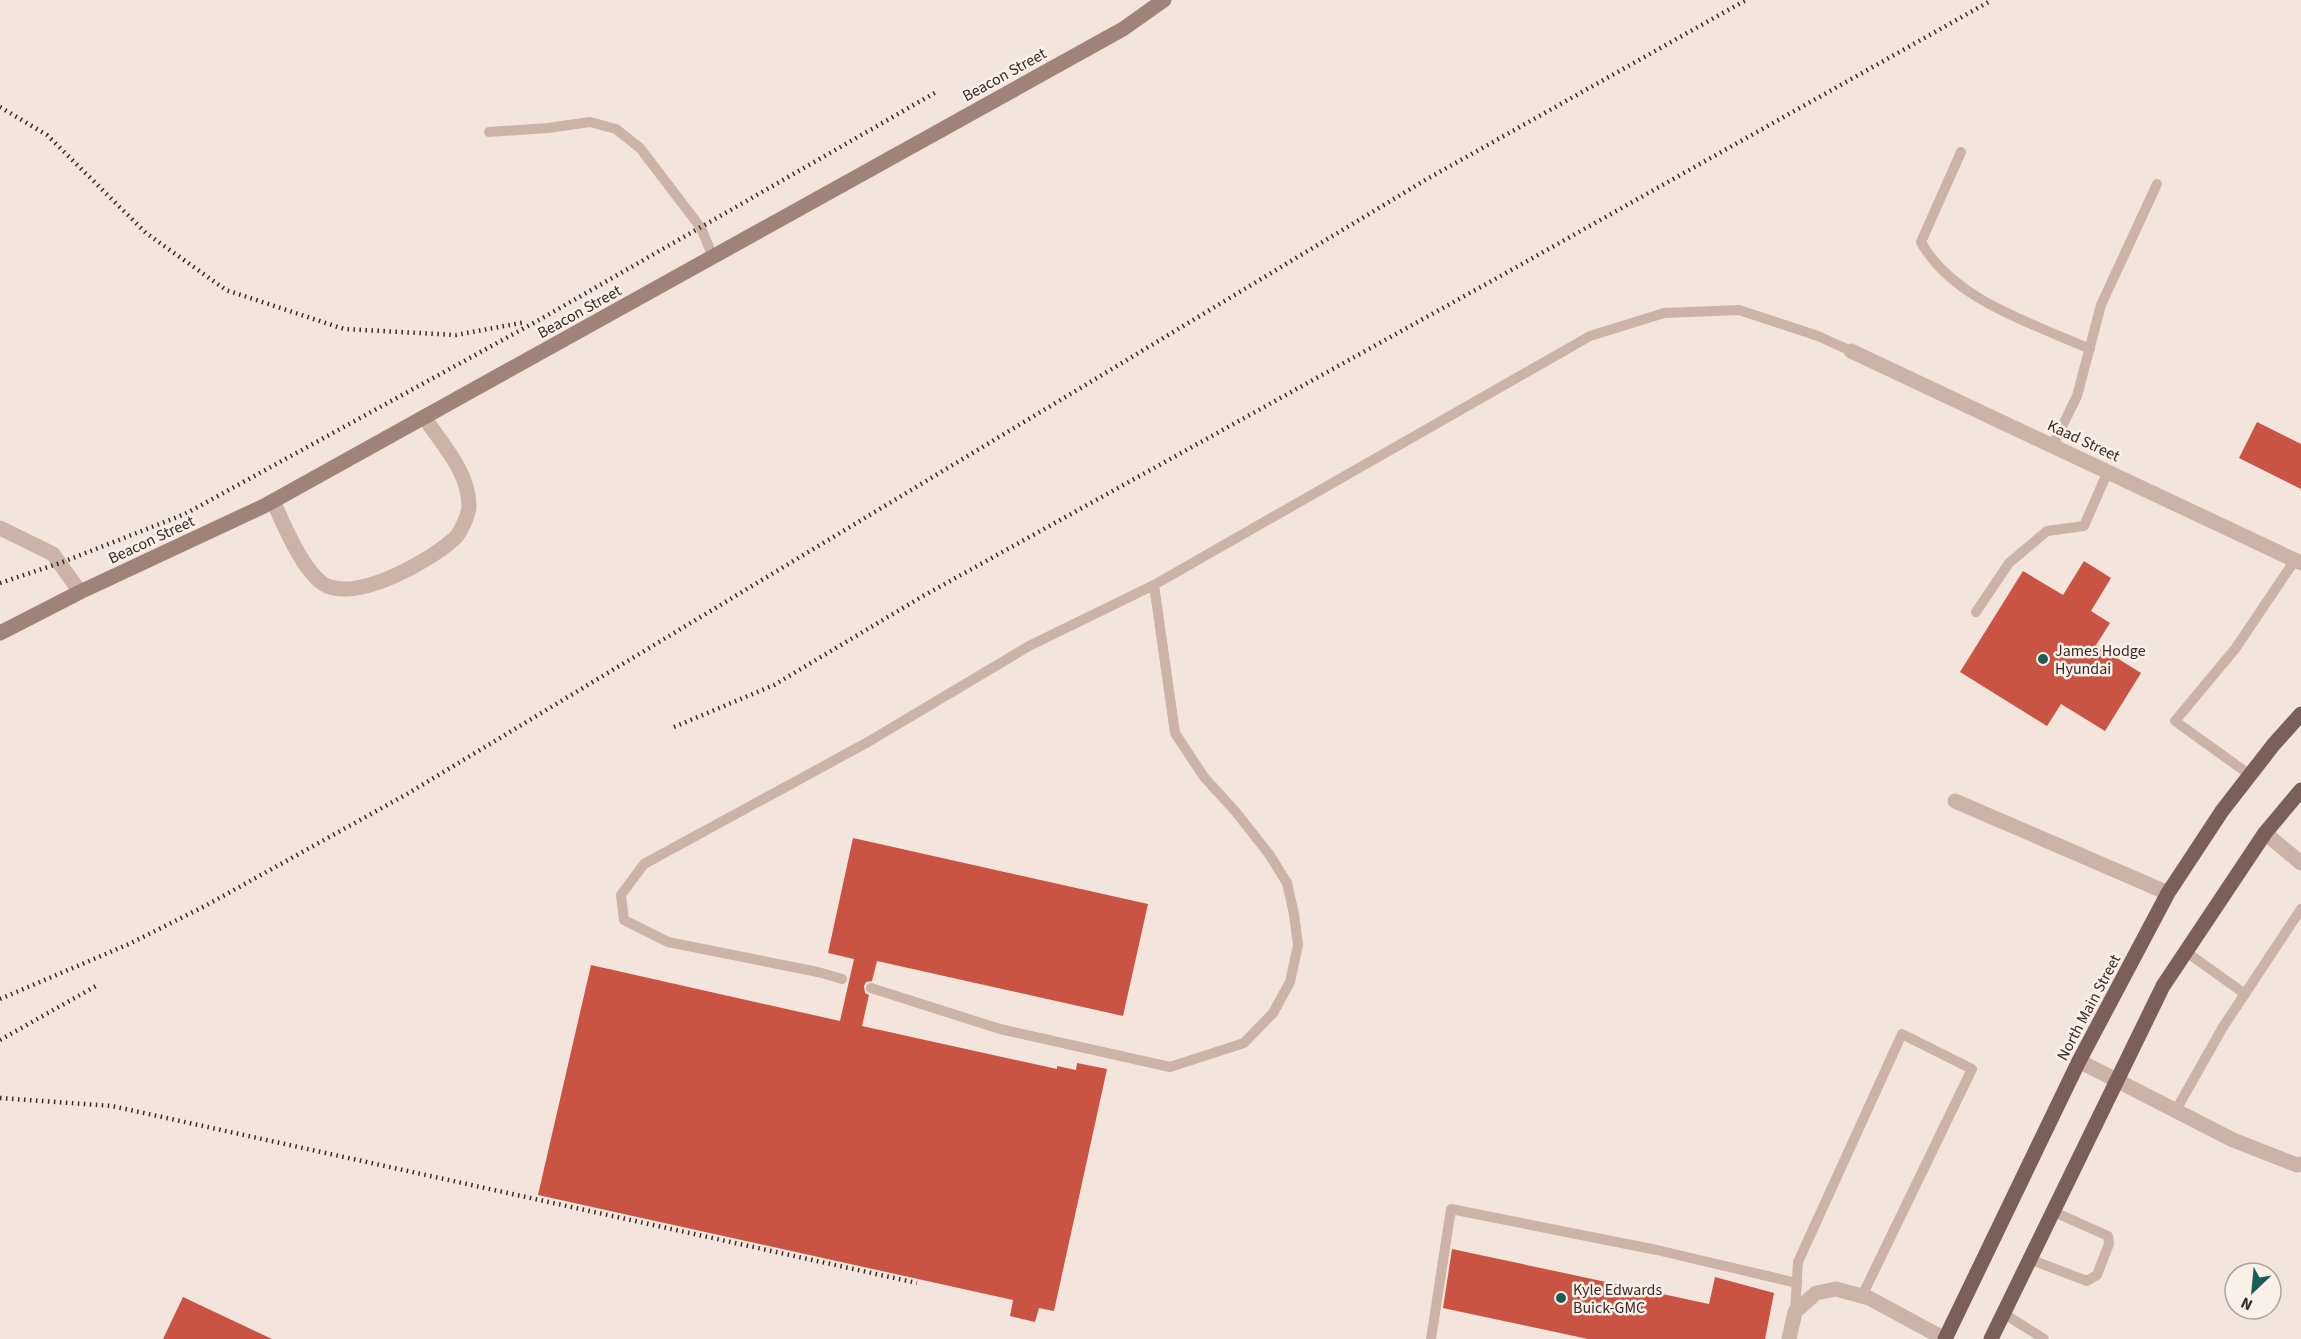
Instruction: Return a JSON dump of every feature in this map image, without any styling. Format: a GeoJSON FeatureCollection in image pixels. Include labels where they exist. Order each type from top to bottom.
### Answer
{"type":"FeatureCollection","features":[{"type":"Feature","properties":{"kind":"main road","name":"North Main Street"},"geometry":{"type":"LineString","coordinates":[[1945,1339],[2079,1061],[2168,893],[2222,811],[2301,714]]}},
{"type":"Feature","properties":{"kind":"main road"},"geometry":{"type":"LineString","coordinates":[[1991,1339],[2163,986],[2265,833],[2301,790]]}},
{"type":"Feature","properties":{"kind":"street","name":"Beacon Street"},"geometry":{"type":"LineString","coordinates":[[0,633],[80,592],[273,501],[1123,29],[1164,0]]}},
{"type":"Feature","properties":{"kind":"street","name":"Kaad Street"},"geometry":{"type":"LineString","coordinates":[[1851,351],[2298,561]]}},
{"type":"Feature","properties":{"kind":"street"},"geometry":{"type":"LineString","coordinates":[[273,501],[303,564],[328,587],[352,589],[406,572],[457,537],[469,508],[464,478],[424,417]]}},
{"type":"Feature","properties":{"kind":"street"},"geometry":{"type":"LineString","coordinates":[[0,528],[53,554],[80,592]]}},
{"type":"Feature","properties":{"kind":"street"},"geometry":{"type":"LineString","coordinates":[[1955,801],[2168,893]]}},
{"type":"Feature","properties":{"kind":"street"},"geometry":{"type":"LineString","coordinates":[[2265,833],[2301,863]]}},
{"type":"Feature","properties":{"kind":"street"},"geometry":{"type":"LineString","coordinates":[[2079,1061],[2233,1140],[2297,1165],[2301,1164]]}},
{"type":"Feature","properties":{"kind":"street"},"geometry":{"type":"LineString","coordinates":[[1789,1339],[1795,1312],[1816,1293],[1836,1289],[1862,1296],[1945,1339]]}},
{"type":"Feature","properties":{"kind":"lane"},"geometry":{"type":"LineString","coordinates":[[489,132],[548,128],[590,122],[616,129],[640,148],[701,228],[713,257]]}},
{"type":"Feature","properties":{"kind":"lane"},"geometry":{"type":"LineString","coordinates":[[1962,152],[1922,242],[1931,260],[1977,298],[2090,349]]}},
{"type":"Feature","properties":{"kind":"lane"},"geometry":{"type":"LineString","coordinates":[[2053,445],[2077,396],[2101,305],[2157,184]]}},
{"type":"Feature","properties":{"kind":"lane"},"geometry":{"type":"LineString","coordinates":[[842,980],[818,972],[668,942],[624,920],[621,895],[644,864],[868,742],[1029,646],[1154,585],[1590,336],[1664,313],[1739,310],[1818,336],[1851,351]]}},
{"type":"Feature","properties":{"kind":"lane"},"geometry":{"type":"LineString","coordinates":[[1976,612],[2009,563],[2047,531],[2084,526],[2108,471]]}},
{"type":"Feature","properties":{"kind":"lane"},"geometry":{"type":"LineString","coordinates":[[2250,775],[2175,720],[2235,649],[2298,561]]}},
{"type":"Feature","properties":{"kind":"lane"},"geometry":{"type":"LineString","coordinates":[[871,988],[1000,1029],[1170,1067],[1244,1042],[1273,1013],[1290,982],[1298,945],[1287,883],[1269,854],[1204,777],[1175,733],[1154,585]]}},
{"type":"Feature","properties":{"kind":"lane"},"geometry":{"type":"LineString","coordinates":[[2176,1110],[2223,1027],[2301,909]]}},
{"type":"Feature","properties":{"kind":"lane"},"geometry":{"type":"LineString","coordinates":[[2185,951],[2245,994]]}},
{"type":"Feature","properties":{"kind":"lane"},"geometry":{"type":"LineString","coordinates":[[1795,1312],[1798,1262],[1902,1034],[1972,1069],[1862,1296]]}},
{"type":"Feature","properties":{"kind":"lane"},"geometry":{"type":"LineString","coordinates":[[1431,1339],[1451,1209],[1656,1250],[1797,1283]]}},
{"type":"Feature","properties":{"kind":"lane"},"geometry":{"type":"LineString","coordinates":[[2029,1259],[2086,1281],[2097,1275],[2109,1244],[2108,1236],[2052,1211]]}},
{"type":"Feature","properties":{"kind":"lane"},"geometry":{"type":"LineString","coordinates":[[2003,1313],[2044,1339]]}},
{"type":"Feature","properties":{"kind":"building"},"geometry":{"type":"Polygon","coordinates":[[[2257,422],[2301,444],[2301,489],[2239,458],[2257,422]]]}},
{"type":"Feature","properties":{"kind":"building","name":"James Hodge Hyundai"},"geometry":{"type":"Polygon","coordinates":[[[2084,561],[2111,578],[2091,611],[2110,623],[2096,645],[2141,673],[2105,731],[2061,704],[2047,726],[1960,672],[2023,571],[2063,595],[2084,561]]]}},
{"type":"Feature","properties":{"kind":"building"},"geometry":{"type":"Polygon","coordinates":[[[853,838],[1148,904],[1123,1016],[877,961],[872,981],[866,982],[864,986],[865,993],[869,995],[862,1026],[1057,1069],[1057,1066],[1076,1070],[1077,1063],[1107,1069],[1054,1311],[1039,1308],[1035,1322],[1010,1316],[1013,1300],[538,1195],[591,965],[840,1021],[854,959],[828,953],[853,838]]]}},
{"type":"Feature","properties":{"kind":"building","name":"Kyle Edwards Buick-GMC"},"geometry":{"type":"Polygon","coordinates":[[[1452,1249],[1709,1304],[1715,1277],[1774,1293],[1765,1339],[1588,1339],[1443,1308],[1452,1249]]]}},
{"type":"Feature","properties":{"kind":"building"},"geometry":{"type":"Polygon","coordinates":[[[183,1297],[272,1339],[163,1339],[183,1297]]]}},
{"type":"Feature","properties":{"kind":"railway"},"geometry":{"type":"LineString","coordinates":[[0,999],[129,944],[205,906],[407,794],[1427,179],[1746,0]]}},
{"type":"Feature","properties":{"kind":"railway"},"geometry":{"type":"LineString","coordinates":[[674,727],[774,685],[923,596],[1992,0]]}},
{"type":"Feature","properties":{"kind":"railway"},"geometry":{"type":"LineString","coordinates":[[0,583],[60,563],[185,514],[539,320],[938,91]]}},
{"type":"Feature","properties":{"kind":"railway"},"geometry":{"type":"LineString","coordinates":[[0,107],[47,135],[146,233],[226,290],[344,329],[456,335],[526,322]]}},
{"type":"Feature","properties":{"kind":"railway"},"geometry":{"type":"LineString","coordinates":[[0,1040],[96,986]]}},
{"type":"Feature","properties":{"kind":"railway"},"geometry":{"type":"LineString","coordinates":[[0,1098],[112,1106],[917,1283]]}},
{"type":"Feature","properties":{"kind":"place","name":"James Hodge Hyundai"},"geometry":{"type":"Point","coordinates":[2043,659]}},
{"type":"Feature","properties":{"kind":"place","name":"Kyle Edwards Buick-GMC"},"geometry":{"type":"Point","coordinates":[1561,1298]}}]}
